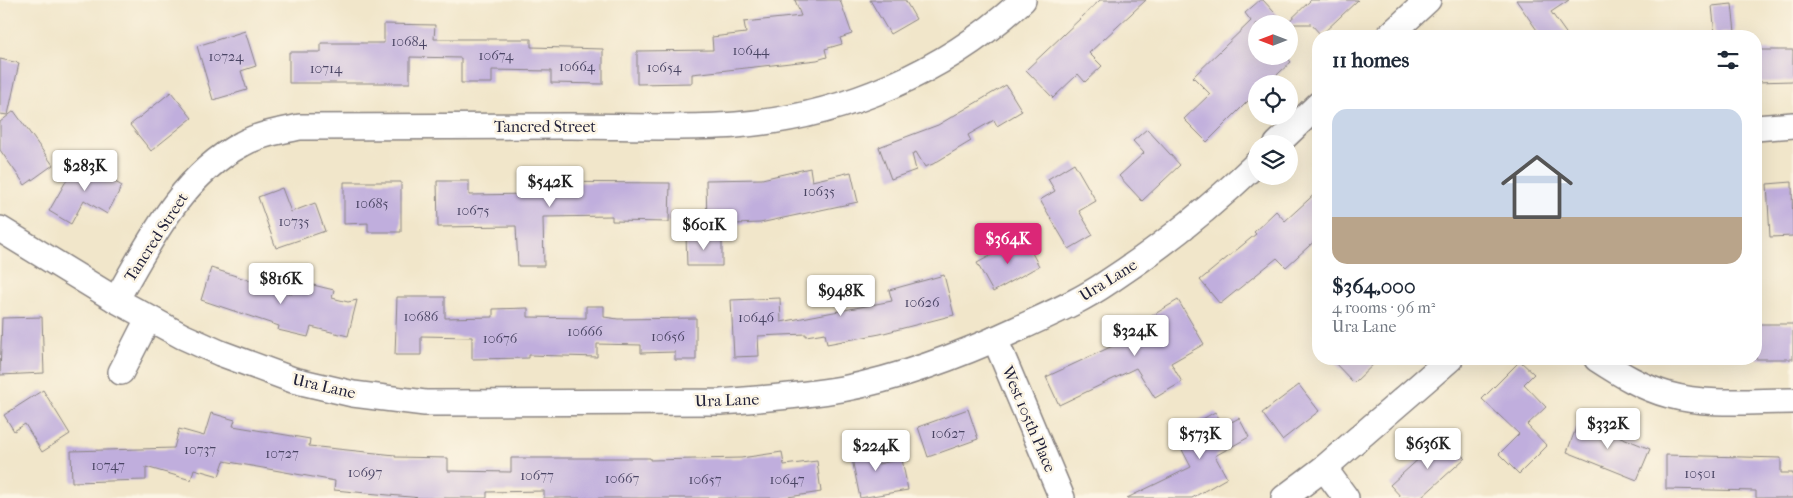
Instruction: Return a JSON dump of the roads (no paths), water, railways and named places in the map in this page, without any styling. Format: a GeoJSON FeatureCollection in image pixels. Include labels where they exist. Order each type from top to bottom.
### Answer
{"type":"FeatureCollection","features":[{"type":"Feature","properties":{"kind":"street","name":"Tancred Street"},"geometry":{"type":"LineString","coordinates":[[116,300],[177,202],[206,169],[242,144],[268,133],[300,127],[706,126],[783,119],[828,109],[879,91],[916,75],[954,54],[998,23],[1023,0]]}},
{"type":"Feature","properties":{"kind":"street"},"geometry":{"type":"LineString","coordinates":[[1396,30],[1428,0]]}},
{"type":"Feature","properties":{"kind":"street"},"geometry":{"type":"LineString","coordinates":[[1286,135],[1312,111]]}},
{"type":"Feature","properties":{"kind":"street"},"geometry":{"type":"LineString","coordinates":[[1762,128],[1793,125]]}},
{"type":"Feature","properties":{"kind":"street","name":"Ura Lane"},"geometry":{"type":"LineString","coordinates":[[0,229],[148,318],[220,353],[293,380],[353,394],[425,403],[721,402],[770,399],[842,389],[889,378],[942,361],[995,339],[1047,316],[1106,284],[1143,258],[1248,171]]}},
{"type":"Feature","properties":{"kind":"street"},"geometry":{"type":"LineString","coordinates":[[121,372],[148,318]]}},
{"type":"Feature","properties":{"kind":"street","name":"West 105th Place"},"geometry":{"type":"LineString","coordinates":[[995,339],[1062,498]]}},
{"type":"Feature","properties":{"kind":"street"},"geometry":{"type":"LineString","coordinates":[[1284,498],[1324,468],[1443,365]]}},
{"type":"Feature","properties":{"kind":"street"},"geometry":{"type":"LineString","coordinates":[[1606,365],[1620,375],[1653,390],[1672,396],[1716,401],[1793,401]]}},
{"type":"Feature","properties":{"kind":"street"},"geometry":{"type":"LineString","coordinates":[[1324,468],[1346,498]]}}]}
